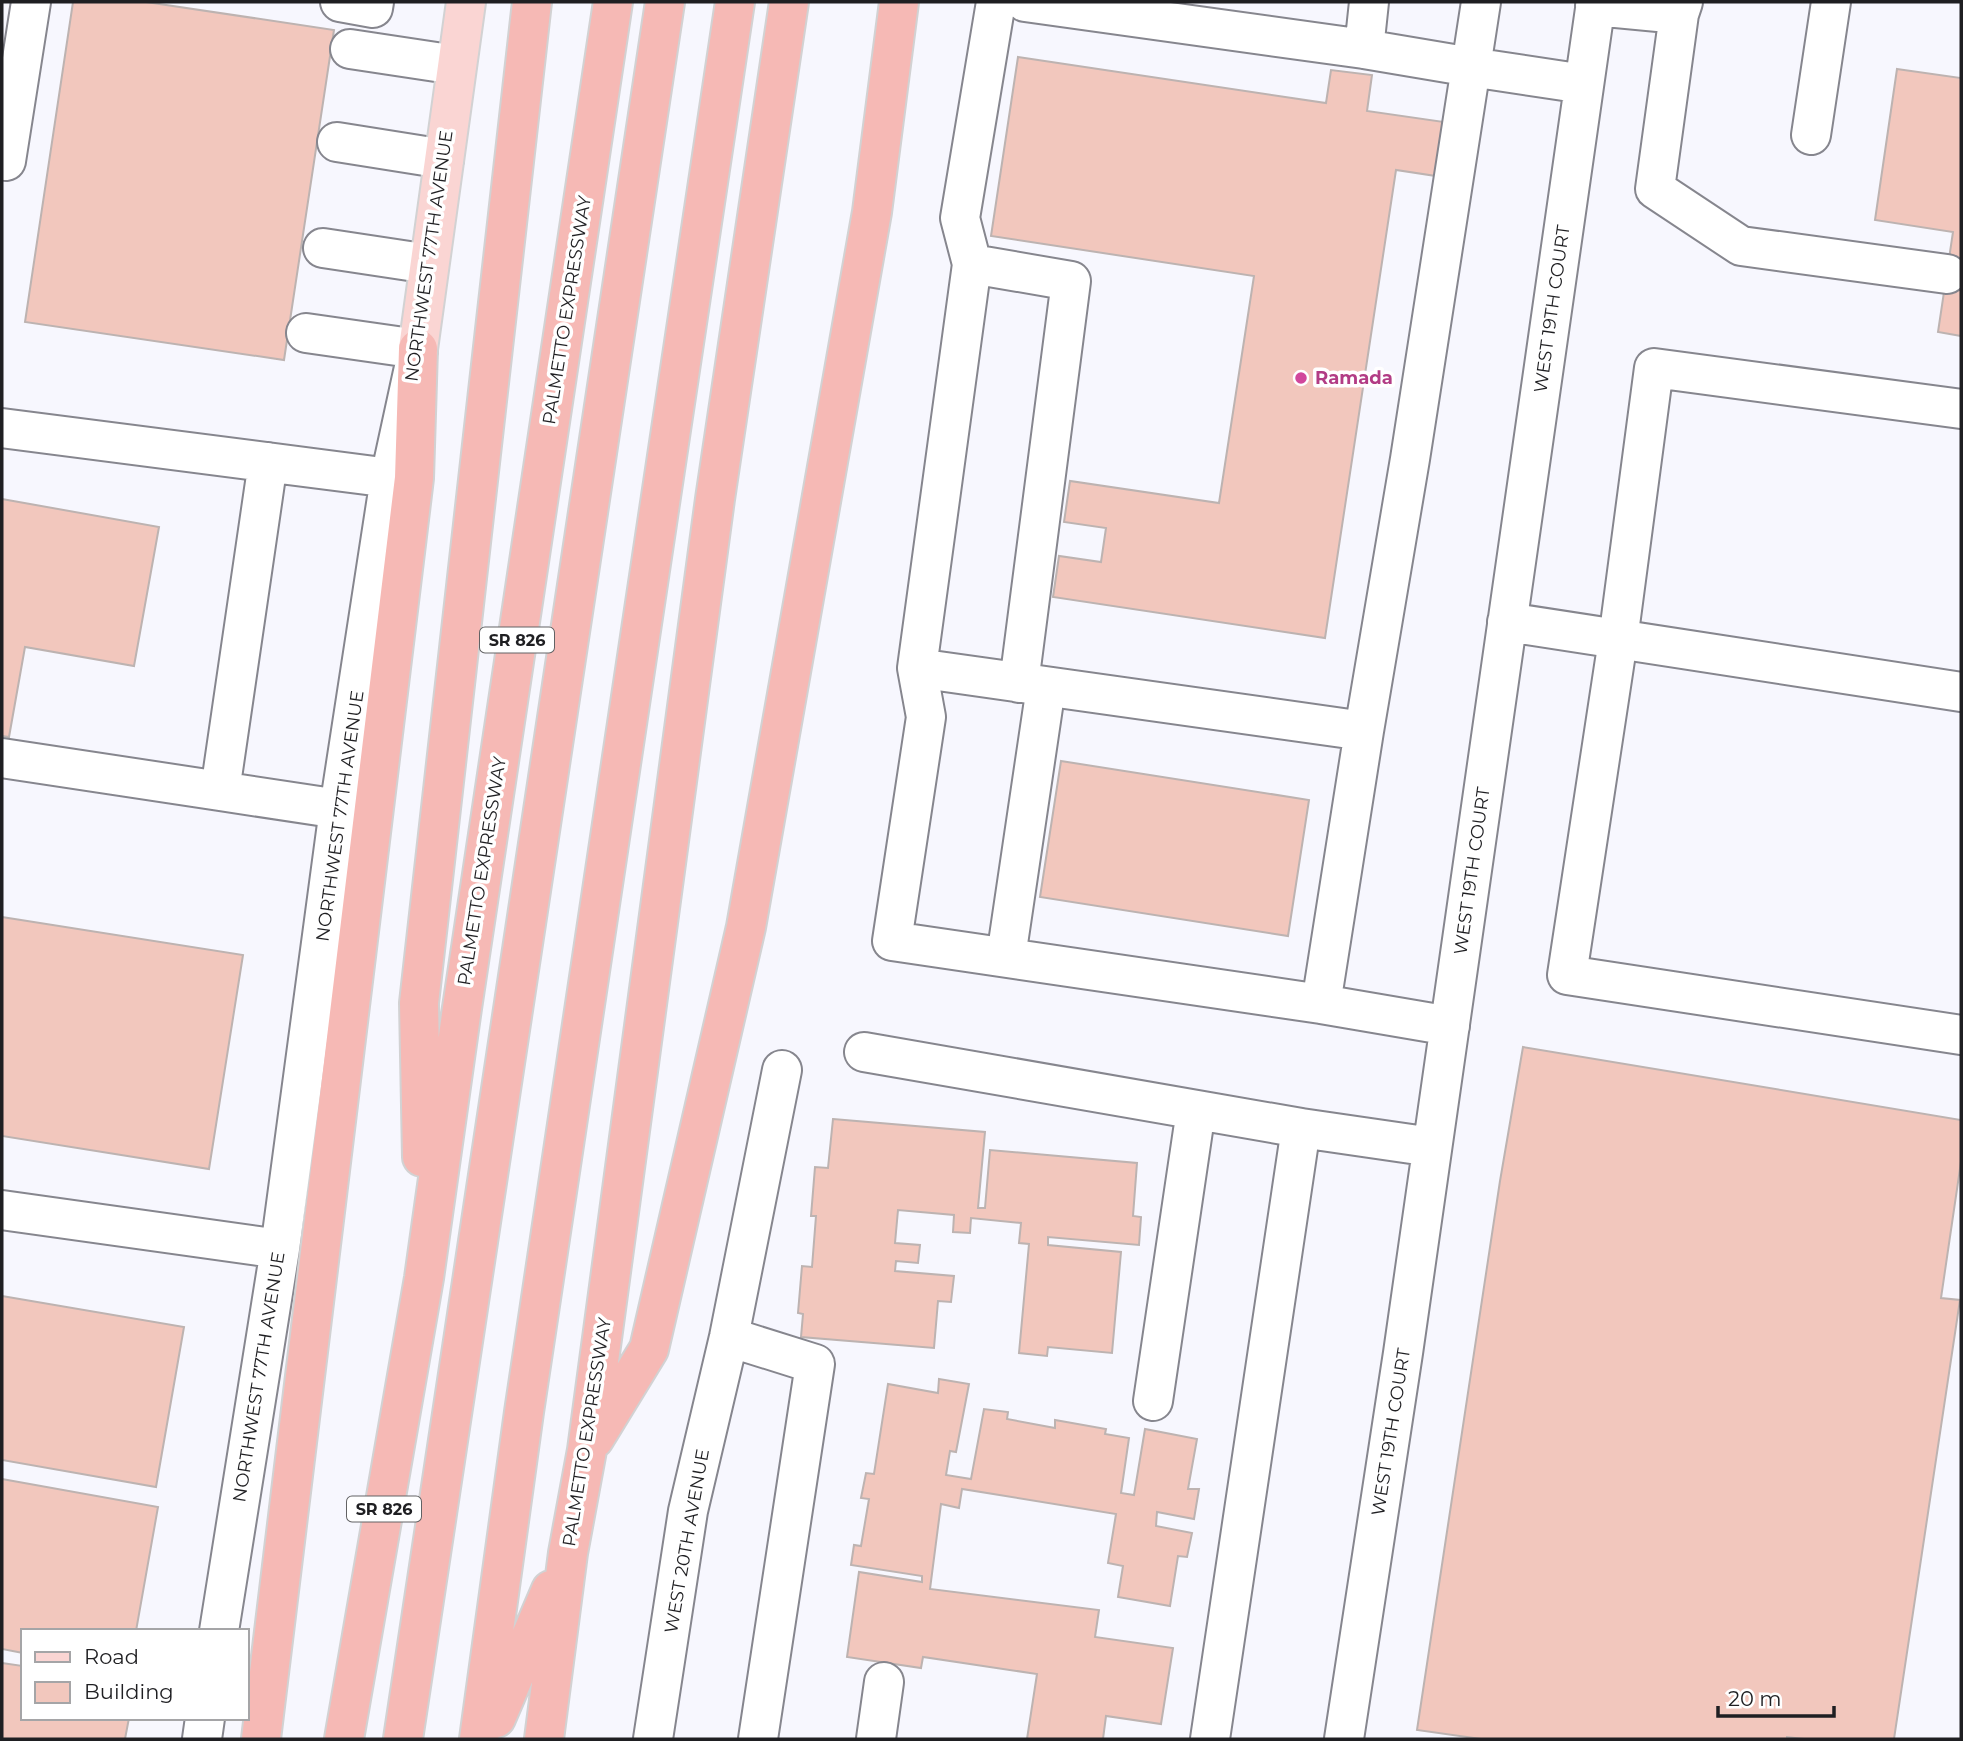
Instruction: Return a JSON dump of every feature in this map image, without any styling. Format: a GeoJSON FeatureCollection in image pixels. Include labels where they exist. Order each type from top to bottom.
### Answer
{"type":"FeatureCollection","features":[{"type":"Feature","properties":{"kind":"highway","name":"PALMETTO EXPRESSWAY"},"geometry":{"type":"LineString","coordinates":[[344,1739],[424,1278],[466,980],[613,2]]}},
{"type":"Feature","properties":{"kind":"highway"},"geometry":{"type":"LineString","coordinates":[[403,1739],[665,2]]}},
{"type":"Feature","properties":{"kind":"highway"},"geometry":{"type":"LineString","coordinates":[[479,1739],[528,1384],[736,2]]}},
{"type":"Feature","properties":{"kind":"highway","name":"PALMETTO EXPRESSWAY"},"geometry":{"type":"LineString","coordinates":[[544,1739],[568,1553],[587,1450],[715,499],[789,2]]}},
{"type":"Feature","properties":{"kind":"highway"},"geometry":{"type":"LineString","coordinates":[[587,1450],[649,1349],[746,927],[872,212],[899,2]]}},
{"type":"Feature","properties":{"kind":"highway"},"geometry":{"type":"LineString","coordinates":[[424,1278],[419,1003],[532,8]]}},
{"type":"Feature","properties":{"kind":"highway"},"geometry":{"type":"LineString","coordinates":[[261,1739],[414,478],[418,349]]}},
{"type":"Feature","properties":{"kind":"highway"},"geometry":{"type":"LineString","coordinates":[[488,1739],[568,1553]]}},
{"type":"Feature","properties":{"kind":"main road","name":"NORTHWEST 77TH AVENUE"},"geometry":{"type":"LineString","coordinates":[[418,349],[466,2]]}},
{"type":"Feature","properties":{"kind":"street"},"geometry":{"type":"LineString","coordinates":[[2,160],[6,161],[31,2]]}},
{"type":"Feature","properties":{"kind":"street"},"geometry":{"type":"LineString","coordinates":[[340,2],[373,8],[374,2]]}},
{"type":"Feature","properties":{"kind":"street"},"geometry":{"type":"LineString","coordinates":[[996,2],[960,218],[972,264],[917,668],[926,717],[892,941],[1321,1004],[1450,1026]]}},
{"type":"Feature","properties":{"kind":"street"},"geometry":{"type":"LineString","coordinates":[[1025,2],[1364,49],[1584,84]]}},
{"type":"Feature","properties":{"kind":"street"},"geometry":{"type":"LineString","coordinates":[[1364,49],[1369,2]]}},
{"type":"Feature","properties":{"kind":"street"},"geometry":{"type":"LineString","coordinates":[[1321,1004],[1400,525],[1481,2]]}},
{"type":"Feature","properties":{"kind":"street"},"geometry":{"type":"LineString","coordinates":[[1811,135],[1831,2]]}},
{"type":"Feature","properties":{"kind":"street"},"geometry":{"type":"LineString","coordinates":[[1595,4],[1681,8],[1654,188],[1741,246],[1947,274]]}},
{"type":"Feature","properties":{"kind":"street","name":"WEST 19TH COURT"},"geometry":{"type":"LineString","coordinates":[[1344,1739],[1403,1353],[1595,4]]}},
{"type":"Feature","properties":{"kind":"street"},"geometry":{"type":"LineString","coordinates":[[350,49],[456,65]]}},
{"type":"Feature","properties":{"kind":"street"},"geometry":{"type":"LineString","coordinates":[[337,142],[444,159]]}},
{"type":"Feature","properties":{"kind":"street"},"geometry":{"type":"LineString","coordinates":[[323,248],[429,264]]}},
{"type":"Feature","properties":{"kind":"street"},"geometry":{"type":"LineString","coordinates":[[972,264],[1071,281],[1006,957]]}},
{"type":"Feature","properties":{"kind":"street"},"geometry":{"type":"LineString","coordinates":[[306,333],[418,349]]}},
{"type":"Feature","properties":{"kind":"street","name":"NORTHWEST 77TH AVENUE"},"geometry":{"type":"LineString","coordinates":[[219,1629],[280,1249],[339,809],[390,478],[418,349]]}},
{"type":"Feature","properties":{"kind":"street"},"geometry":{"type":"LineString","coordinates":[[1961,409],[1654,368],[1618,640],[1567,975],[1961,1035]]}},
{"type":"Feature","properties":{"kind":"street"},"geometry":{"type":"LineString","coordinates":[[2,428],[390,478]]}},
{"type":"Feature","properties":{"kind":"street"},"geometry":{"type":"LineString","coordinates":[[220,790],[268,462]]}},
{"type":"Feature","properties":{"kind":"street"},"geometry":{"type":"LineString","coordinates":[[1507,622],[1961,692]]}},
{"type":"Feature","properties":{"kind":"street"},"geometry":{"type":"LineString","coordinates":[[917,668],[1364,731]]}},
{"type":"Feature","properties":{"kind":"street"},"geometry":{"type":"LineString","coordinates":[[2,758],[339,809]]}},
{"type":"Feature","properties":{"kind":"street"},"geometry":{"type":"LineString","coordinates":[[864,1052],[1301,1128],[1432,1147]]}},
{"type":"Feature","properties":{"kind":"street","name":"WEST 20TH AVENUE"},"geometry":{"type":"LineString","coordinates":[[653,1739],[688,1511],[733,1320],[782,1070]]}},
{"type":"Feature","properties":{"kind":"street"},"geometry":{"type":"LineString","coordinates":[[1153,1401],[1196,1110]]}},
{"type":"Feature","properties":{"kind":"street"},"geometry":{"type":"LineString","coordinates":[[1210,1739],[1301,1128]]}},
{"type":"Feature","properties":{"kind":"street"},"geometry":{"type":"LineString","coordinates":[[2,1210],[280,1249]]}},
{"type":"Feature","properties":{"kind":"street"},"geometry":{"type":"LineString","coordinates":[[733,1320],[815,1364],[758,1739]]}},
{"type":"Feature","properties":{"kind":"street"},"geometry":{"type":"LineString","coordinates":[[876,1739],[884,1682]]}},
{"type":"Feature","properties":{"kind":"street"},"geometry":{"type":"LineString","coordinates":[[202,1739],[205,1720]]}},
{"type":"Feature","properties":{"kind":"building"},"geometry":{"type":"Polygon","coordinates":[[[73,2],[146,2],[334,30],[284,360],[25,322],[73,2]]]}},
{"type":"Feature","properties":{"kind":"building","name":"Ramada"},"geometry":{"type":"Polygon","coordinates":[[[1018,57],[1326,103],[1331,70],[1372,75],[1367,111],[1444,122],[1436,176],[1396,170],[1325,638],[1053,597],[1059,556],[1101,562],[1106,528],[1064,522],[1070,481],[1219,503],[1254,276],[991,236],[1018,57]]]}},
{"type":"Feature","properties":{"kind":"building"},"geometry":{"type":"Polygon","coordinates":[[[1897,69],[1961,78],[1961,336],[1938,332],[1953,232],[1875,220],[1897,69]]]}},
{"type":"Feature","properties":{"kind":"building"},"geometry":{"type":"Polygon","coordinates":[[[2,499],[159,527],[134,666],[25,647],[9,737],[2,736],[2,499]]]}},
{"type":"Feature","properties":{"kind":"building"},"geometry":{"type":"Polygon","coordinates":[[[1061,761],[1309,800],[1288,936],[1040,897],[1061,761]]]}},
{"type":"Feature","properties":{"kind":"building"},"geometry":{"type":"Polygon","coordinates":[[[2,917],[243,955],[209,1169],[2,1136],[2,917]]]}},
{"type":"Feature","properties":{"kind":"building"},"geometry":{"type":"Polygon","coordinates":[[[1523,1047],[1961,1120],[1961,1162],[1941,1298],[1960,1300],[1894,1739],[1481,1739],[1417,1730],[1500,1181],[1523,1047]]]}},
{"type":"Feature","properties":{"kind":"building"},"geometry":{"type":"Polygon","coordinates":[[[833,1119],[985,1132],[978,1208],[985,1208],[990,1150],[1137,1163],[1133,1216],[1141,1217],[1139,1245],[1048,1237],[1048,1245],[1121,1252],[1112,1353],[1048,1347],[1047,1356],[1019,1353],[1029,1244],[1019,1243],[1021,1223],[971,1218],[970,1233],[953,1232],[954,1215],[898,1210],[895,1243],[920,1245],[918,1263],[896,1261],[895,1271],[954,1276],[951,1302],[938,1301],[934,1348],[801,1337],[803,1314],[798,1313],[802,1266],[812,1267],[816,1216],[811,1216],[815,1167],[828,1168],[833,1119]]]}},
{"type":"Feature","properties":{"kind":"building"},"geometry":{"type":"Polygon","coordinates":[[[2,1296],[184,1327],[156,1487],[2,1460],[2,1296]]]}},
{"type":"Feature","properties":{"kind":"building"},"geometry":{"type":"Polygon","coordinates":[[[939,1379],[969,1384],[956,1452],[950,1451],[946,1475],[971,1479],[984,1409],[1008,1412],[1007,1419],[1055,1428],[1055,1420],[1106,1429],[1105,1434],[1129,1438],[1121,1493],[1134,1495],[1145,1429],[1197,1439],[1188,1489],[1199,1489],[1194,1519],[1157,1512],[1156,1526],[1192,1533],[1187,1557],[1178,1556],[1170,1606],[1118,1597],[1123,1566],[1108,1563],[1116,1514],[962,1489],[959,1508],[941,1504],[930,1589],[1099,1610],[1095,1637],[1173,1648],[1161,1724],[1106,1716],[1103,1739],[1027,1739],[1037,1674],[923,1657],[921,1668],[847,1657],[859,1572],[922,1582],[922,1576],[851,1565],[854,1545],[861,1546],[869,1499],[861,1498],[866,1473],[874,1474],[888,1384],[938,1393],[939,1379]]]}},
{"type":"Feature","properties":{"kind":"building"},"geometry":{"type":"Polygon","coordinates":[[[2,1479],[158,1507],[136,1629],[21,1629],[21,1653],[2,1649],[2,1479]]]}},
{"type":"Feature","properties":{"kind":"building"},"geometry":{"type":"Polygon","coordinates":[[[2,1663],[21,1666],[21,1720],[129,1720],[125,1739],[2,1739],[2,1663]]]}},
{"type":"Feature","properties":{"kind":"place","name":"Ramada"},"geometry":{"type":"Point","coordinates":[1301,378]}}]}
